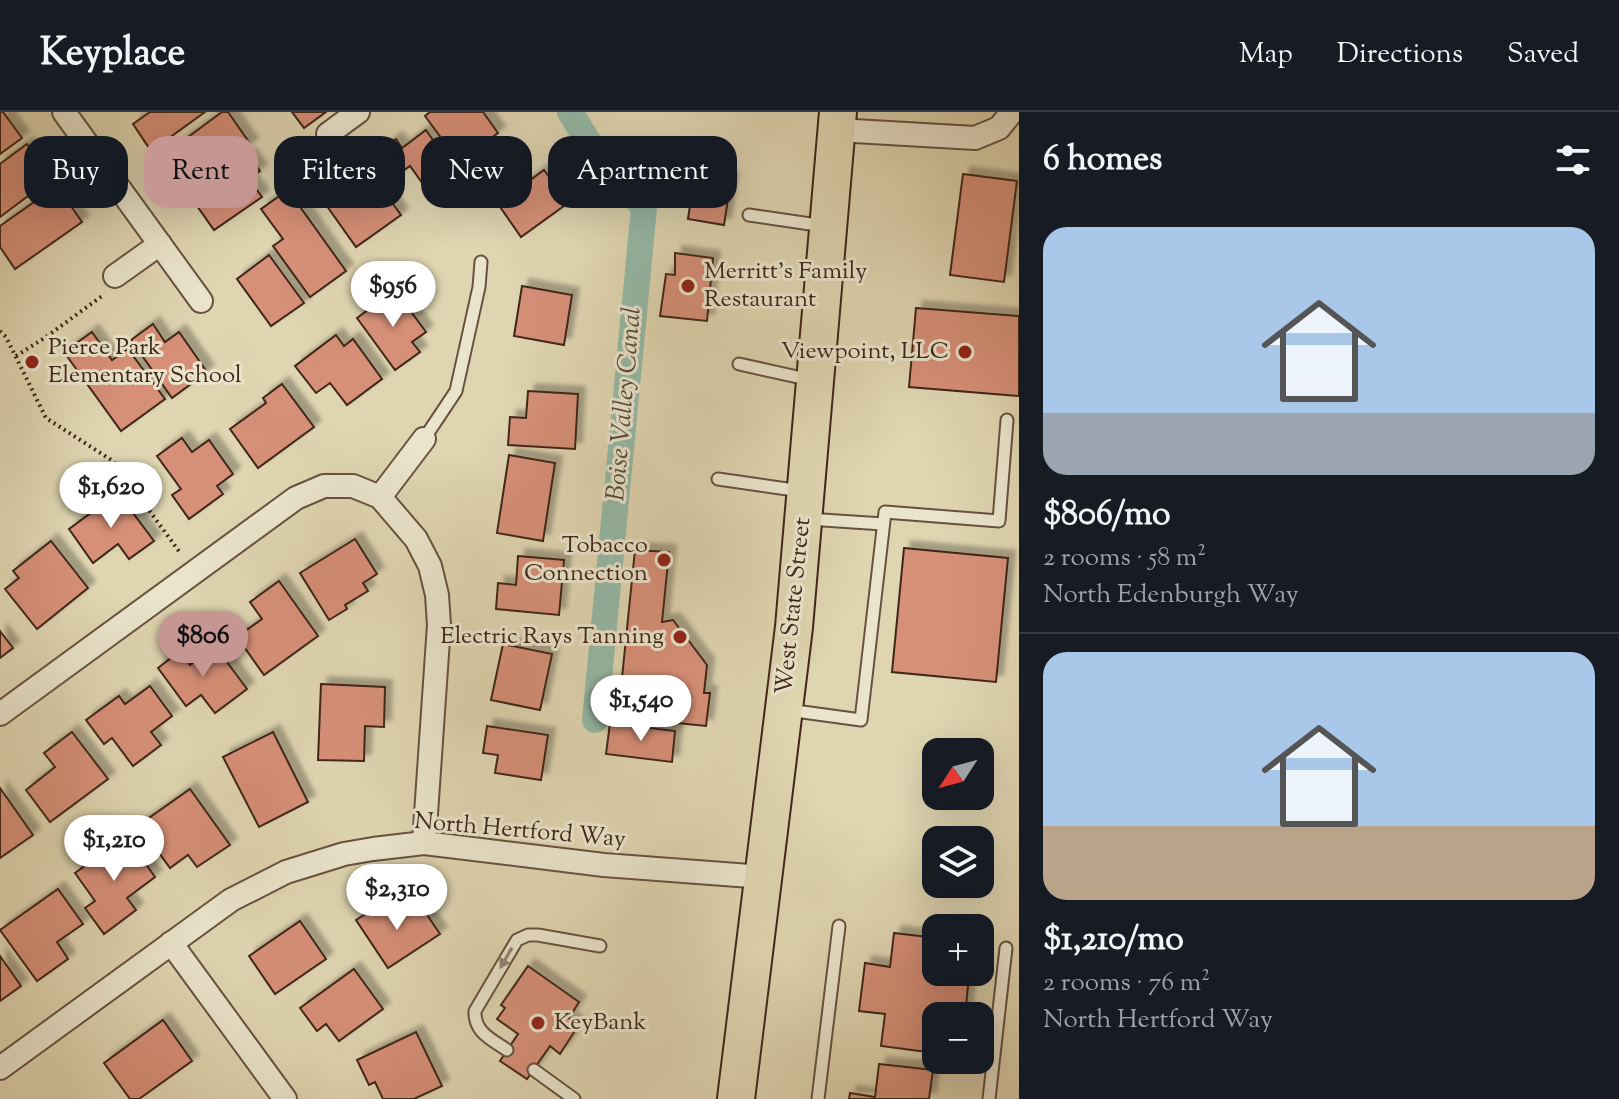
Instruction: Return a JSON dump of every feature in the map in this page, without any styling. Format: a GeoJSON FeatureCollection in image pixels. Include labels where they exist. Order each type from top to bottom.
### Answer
{"type":"FeatureCollection","features":[{"type":"Feature","properties":{"kind":"main road","name":"West State Street"},"geometry":{"type":"LineString","coordinates":[[736,1099],[794,627],[838,121]]}},
{"type":"Feature","properties":{"kind":"street"},"geometry":{"type":"LineString","coordinates":[[64,112],[201,301]]}},
{"type":"Feature","properties":{"kind":"street"},"geometry":{"type":"LineString","coordinates":[[328,134],[358,112]]}},
{"type":"Feature","properties":{"kind":"street"},"geometry":{"type":"LineString","coordinates":[[838,121],[975,138],[999,128],[1012,112]]}},
{"type":"Feature","properties":{"kind":"street"},"geometry":{"type":"LineString","coordinates":[[115,276],[160,244]]}},
{"type":"Feature","properties":{"kind":"street"},"geometry":{"type":"LineString","coordinates":[[380,497],[424,439]]}},
{"type":"Feature","properties":{"kind":"street"},"geometry":{"type":"LineString","coordinates":[[0,714],[296,498],[324,486],[353,486],[380,497],[416,539],[430,566],[437,595],[439,625],[424,843]]}},
{"type":"Feature","properties":{"kind":"street","name":"North Hertford Way"},"geometry":{"type":"LineString","coordinates":[[0,1068],[231,900],[286,872],[344,854],[424,843],[604,865],[764,877]]}},
{"type":"Feature","properties":{"kind":"street"},"geometry":{"type":"LineString","coordinates":[[171,943],[285,1099]]}},
{"type":"Feature","properties":{"kind":"lane"},"geometry":{"type":"LineString","coordinates":[[749,215],[828,226]]}},
{"type":"Feature","properties":{"kind":"lane"},"geometry":{"type":"LineString","coordinates":[[424,439],[456,391],[479,287],[481,262]]}},
{"type":"Feature","properties":{"kind":"lane"},"geometry":{"type":"LineString","coordinates":[[739,364],[815,381]]}},
{"type":"Feature","properties":{"kind":"lane"},"geometry":{"type":"LineString","coordinates":[[784,709],[861,720],[885,512],[999,521],[1007,420]]}},
{"type":"Feature","properties":{"kind":"lane"},"geometry":{"type":"LineString","coordinates":[[718,479],[804,505],[883,524]]}},
{"type":"Feature","properties":{"kind":"lane"},"geometry":{"type":"LineString","coordinates":[[818,1099],[839,926]]}},
{"type":"Feature","properties":{"kind":"lane"},"geometry":{"type":"LineString","coordinates":[[507,1050],[480,1032],[475,1011],[517,940],[538,935],[600,946]]}},
{"type":"Feature","properties":{"kind":"lane"},"geometry":{"type":"LineString","coordinates":[[989,1099],[1006,948]]}},
{"type":"Feature","properties":{"kind":"lane"},"geometry":{"type":"LineString","coordinates":[[534,1070],[574,1099]]}},
{"type":"Feature","properties":{"kind":"path"},"geometry":{"type":"LineString","coordinates":[[16,356],[102,296]]}},
{"type":"Feature","properties":{"kind":"path"},"geometry":{"type":"LineString","coordinates":[[0,331],[6,337],[46,418],[113,461],[194,572]]}},
{"type":"Feature","properties":{"kind":"building"},"geometry":{"type":"Polygon","coordinates":[[[0,112],[22,138],[0,154],[0,112]]]}},
{"type":"Feature","properties":{"kind":"building"},"geometry":{"type":"Polygon","coordinates":[[[150,112],[205,112],[172,136],[144,136],[144,140],[133,124],[150,112]]]}},
{"type":"Feature","properties":{"kind":"building"},"geometry":{"type":"Polygon","coordinates":[[[222,112],[228,112],[245,136],[189,136],[222,112]]]}},
{"type":"Feature","properties":{"kind":"building"},"geometry":{"type":"Polygon","coordinates":[[[292,112],[326,112],[304,128],[292,112]]]}},
{"type":"Feature","properties":{"kind":"building"},"geometry":{"type":"Polygon","coordinates":[[[430,112],[483,112],[498,133],[494,136],[440,136],[425,116],[430,112]]]}},
{"type":"Feature","properties":{"kind":"building"},"geometry":{"type":"Polygon","coordinates":[[[426,130],[430,136],[421,136],[421,181],[410,166],[405,170],[405,146],[426,130]]]}},
{"type":"Feature","properties":{"kind":"building"},"geometry":{"type":"Polygon","coordinates":[[[24,146],[24,199],[0,217],[0,164],[24,146]]]}},
{"type":"Feature","properties":{"kind":"building"},"geometry":{"type":"Polygon","coordinates":[[[544,170],[548,176],[548,208],[561,208],[521,237],[501,208],[532,208],[532,179],[544,170]]]}},
{"type":"Feature","properties":{"kind":"building"},"geometry":{"type":"Polygon","coordinates":[[[963,174],[1017,181],[1004,282],[950,275],[963,174]]]}},
{"type":"Feature","properties":{"kind":"building"},"geometry":{"type":"Polygon","coordinates":[[[274,200],[274,208],[301,208],[346,271],[310,297],[273,246],[283,239],[261,209],[274,200]]]}},
{"type":"Feature","properties":{"kind":"building"},"geometry":{"type":"Polygon","coordinates":[[[26,208],[72,208],[82,222],[15,269],[0,247],[0,226],[26,208]]]}},
{"type":"Feature","properties":{"kind":"building"},"geometry":{"type":"Polygon","coordinates":[[[198,208],[246,208],[214,230],[198,208]]]}},
{"type":"Feature","properties":{"kind":"building"},"geometry":{"type":"Polygon","coordinates":[[[328,208],[396,208],[401,215],[356,247],[328,208]]]}},
{"type":"Feature","properties":{"kind":"building"},"geometry":{"type":"Polygon","coordinates":[[[690,208],[727,208],[724,225],[688,219],[690,208]]]}},
{"type":"Feature","properties":{"kind":"building","name":"Merritt's Family Restaurant"},"geometry":{"type":"Polygon","coordinates":[[[675,253],[713,258],[707,321],[660,316],[666,274],[675,275],[675,253]]]}},
{"type":"Feature","properties":{"kind":"building"},"geometry":{"type":"Polygon","coordinates":[[[269,255],[304,303],[271,326],[237,279],[269,255]]]}},
{"type":"Feature","properties":{"kind":"building"},"geometry":{"type":"Polygon","coordinates":[[[522,286],[572,295],[564,345],[514,336],[522,286]]]}},
{"type":"Feature","properties":{"kind":"building"},"geometry":{"type":"Polygon","coordinates":[[[395,290],[426,332],[412,342],[420,352],[395,370],[357,318],[395,290]]]}},
{"type":"Feature","properties":{"kind":"building","name":"Viewpoint, LLC"},"geometry":{"type":"Polygon","coordinates":[[[916,308],[1019,316],[1019,396],[909,387],[916,308]]]}},
{"type":"Feature","properties":{"kind":"building"},"geometry":{"type":"Polygon","coordinates":[[[153,324],[165,342],[179,332],[207,372],[172,398],[131,340],[153,324]]]}},
{"type":"Feature","properties":{"kind":"building"},"geometry":{"type":"Polygon","coordinates":[[[92,332],[112,360],[128,349],[165,399],[121,431],[64,352],[92,332]]]}},
{"type":"Feature","properties":{"kind":"building"},"geometry":{"type":"Polygon","coordinates":[[[336,335],[344,346],[353,339],[382,379],[347,405],[330,383],[316,393],[295,366],[336,335]]]}},
{"type":"Feature","properties":{"kind":"building"},"geometry":{"type":"Polygon","coordinates":[[[282,384],[314,427],[258,468],[230,429],[266,403],[263,398],[282,384]]]}},
{"type":"Feature","properties":{"kind":"building"},"geometry":{"type":"Polygon","coordinates":[[[528,391],[578,394],[575,449],[508,445],[510,417],[526,418],[528,391]]]}},
{"type":"Feature","properties":{"kind":"building"},"geometry":{"type":"Polygon","coordinates":[[[182,438],[192,452],[209,440],[233,474],[217,486],[223,494],[189,519],[172,495],[181,489],[157,456],[182,438]]]}},
{"type":"Feature","properties":{"kind":"building"},"geometry":{"type":"Polygon","coordinates":[[[509,455],[555,463],[543,541],[497,533],[509,455]]]}},
{"type":"Feature","properties":{"kind":"building"},"geometry":{"type":"Polygon","coordinates":[[[118,493],[154,541],[129,559],[118,544],[93,563],[69,529],[118,493]]]}},
{"type":"Feature","properties":{"kind":"building"},"geometry":{"type":"Polygon","coordinates":[[[355,539],[377,574],[363,583],[368,591],[345,605],[347,609],[329,620],[300,573],[355,539]]]}},
{"type":"Feature","properties":{"kind":"building"},"geometry":{"type":"Polygon","coordinates":[[[51,541],[88,588],[37,629],[5,589],[19,578],[13,571],[51,541]]]}},
{"type":"Feature","properties":{"kind":"building"},"geometry":{"type":"Polygon","coordinates":[[[904,548],[1008,558],[996,682],[892,672],[904,548]]]}},
{"type":"Feature","properties":{"kind":"building"},"geometry":{"type":"Polygon","coordinates":[[[635,550],[669,552],[662,622],[673,620],[707,665],[704,693],[710,693],[706,726],[618,717],[635,550]]]}},
{"type":"Feature","properties":{"kind":"building"},"geometry":{"type":"Polygon","coordinates":[[[518,556],[564,560],[559,615],[496,609],[498,583],[516,585],[518,556]]]}},
{"type":"Feature","properties":{"kind":"building"},"geometry":{"type":"Polygon","coordinates":[[[279,581],[318,636],[264,675],[237,637],[262,619],[250,602],[279,581]]]}},
{"type":"Feature","properties":{"kind":"building"},"geometry":{"type":"Polygon","coordinates":[[[0,631],[13,648],[0,658],[0,631]]]}},
{"type":"Feature","properties":{"kind":"building"},"geometry":{"type":"Polygon","coordinates":[[[503,644],[552,654],[540,710],[491,700],[503,644]]]}},
{"type":"Feature","properties":{"kind":"building"},"geometry":{"type":"Polygon","coordinates":[[[215,646],[247,689],[215,713],[201,695],[186,706],[158,668],[180,651],[190,665],[215,646]]]}},
{"type":"Feature","properties":{"kind":"building"},"geometry":{"type":"Polygon","coordinates":[[[321,684],[385,687],[384,727],[365,726],[364,761],[318,760],[321,684]]]}},
{"type":"Feature","properties":{"kind":"building"},"geometry":{"type":"Polygon","coordinates":[[[150,686],[172,716],[151,732],[161,745],[133,766],[112,738],[104,744],[86,720],[119,696],[125,704],[150,686]]]}},
{"type":"Feature","properties":{"kind":"building"},"geometry":{"type":"Polygon","coordinates":[[[610,723],[675,731],[672,762],[606,754],[610,723]]]}},
{"type":"Feature","properties":{"kind":"building"},"geometry":{"type":"Polygon","coordinates":[[[487,726],[548,735],[541,780],[495,773],[498,755],[483,753],[487,726]]]}},
{"type":"Feature","properties":{"kind":"building"},"geometry":{"type":"Polygon","coordinates":[[[72,732],[108,779],[50,822],[26,790],[55,767],[44,753],[72,732]]]}},
{"type":"Feature","properties":{"kind":"building"},"geometry":{"type":"Polygon","coordinates":[[[273,732],[308,802],[259,827],[223,757],[273,732]]]}},
{"type":"Feature","properties":{"kind":"building"},"geometry":{"type":"Polygon","coordinates":[[[0,788],[33,835],[0,858],[0,788]]]}},
{"type":"Feature","properties":{"kind":"building"},"geometry":{"type":"Polygon","coordinates":[[[190,789],[230,845],[197,867],[188,855],[170,868],[139,825],[190,789]]]}},
{"type":"Feature","properties":{"kind":"building"},"geometry":{"type":"Polygon","coordinates":[[[126,836],[155,877],[127,898],[136,910],[104,934],[85,908],[95,901],[75,873],[126,836]]]}},
{"type":"Feature","properties":{"kind":"building"},"geometry":{"type":"Polygon","coordinates":[[[58,889],[83,924],[57,942],[68,959],[37,981],[0,930],[58,889]]]}},
{"type":"Feature","properties":{"kind":"building"},"geometry":{"type":"Polygon","coordinates":[[[419,903],[440,934],[388,968],[356,920],[381,904],[393,921],[419,903]]]}},
{"type":"Feature","properties":{"kind":"building"},"geometry":{"type":"Polygon","coordinates":[[[300,921],[326,959],[275,994],[249,956],[300,921]]]}},
{"type":"Feature","properties":{"kind":"building"},"geometry":{"type":"Polygon","coordinates":[[[894,933],[922,936],[922,986],[968,986],[966,1002],[922,1002],[922,1051],[881,1046],[885,1014],[859,1011],[865,963],[890,967],[894,933]]]}},
{"type":"Feature","properties":{"kind":"building"},"geometry":{"type":"Polygon","coordinates":[[[0,956],[21,986],[0,1001],[0,956]]]}},
{"type":"Feature","properties":{"kind":"building","name":"KeyBank"},"geometry":{"type":"Polygon","coordinates":[[[528,966],[579,1002],[569,1018],[578,1026],[560,1054],[550,1046],[527,1079],[500,1061],[518,1034],[497,1019],[505,1008],[501,1005],[528,966]]]}},
{"type":"Feature","properties":{"kind":"building"},"geometry":{"type":"Polygon","coordinates":[[[354,969],[383,1009],[339,1041],[326,1024],[317,1031],[300,1008],[354,969]]]}},
{"type":"Feature","properties":{"kind":"building"},"geometry":{"type":"Polygon","coordinates":[[[163,1020],[192,1061],[139,1099],[130,1099],[104,1063],[163,1020]]]}},
{"type":"Feature","properties":{"kind":"building"},"geometry":{"type":"Polygon","coordinates":[[[416,1032],[442,1086],[414,1099],[383,1099],[375,1082],[369,1085],[357,1060],[416,1032]]]}},
{"type":"Feature","properties":{"kind":"building"},"geometry":{"type":"Polygon","coordinates":[[[879,1064],[922,1069],[922,1074],[932,1074],[929,1099],[849,1099],[850,1093],[875,1097],[879,1064]]]}},
{"type":"Feature","properties":{"kind":"waterway","name":"Boise Valley Canal"},"geometry":{"type":"LineString","coordinates":[[570,112],[588,141],[644,208],[595,720]]}},
{"type":"Feature","properties":{"kind":"place","name":"Merritt's Family Restaurant"},"geometry":{"type":"Point","coordinates":[688,286]}},
{"type":"Feature","properties":{"kind":"place","name":"Viewpoint, LLC"},"geometry":{"type":"Point","coordinates":[965,352]}},
{"type":"Feature","properties":{"kind":"place","name":"Pierce Park Elementary School"},"geometry":{"type":"Point","coordinates":[32,362]}},
{"type":"Feature","properties":{"kind":"place","name":"Tobacco Connection"},"geometry":{"type":"Point","coordinates":[664,560]}},
{"type":"Feature","properties":{"kind":"place","name":"Electric Rays Tanning"},"geometry":{"type":"Point","coordinates":[680,637]}},
{"type":"Feature","properties":{"kind":"place","name":"KeyBank"},"geometry":{"type":"Point","coordinates":[538,1023]}}]}
